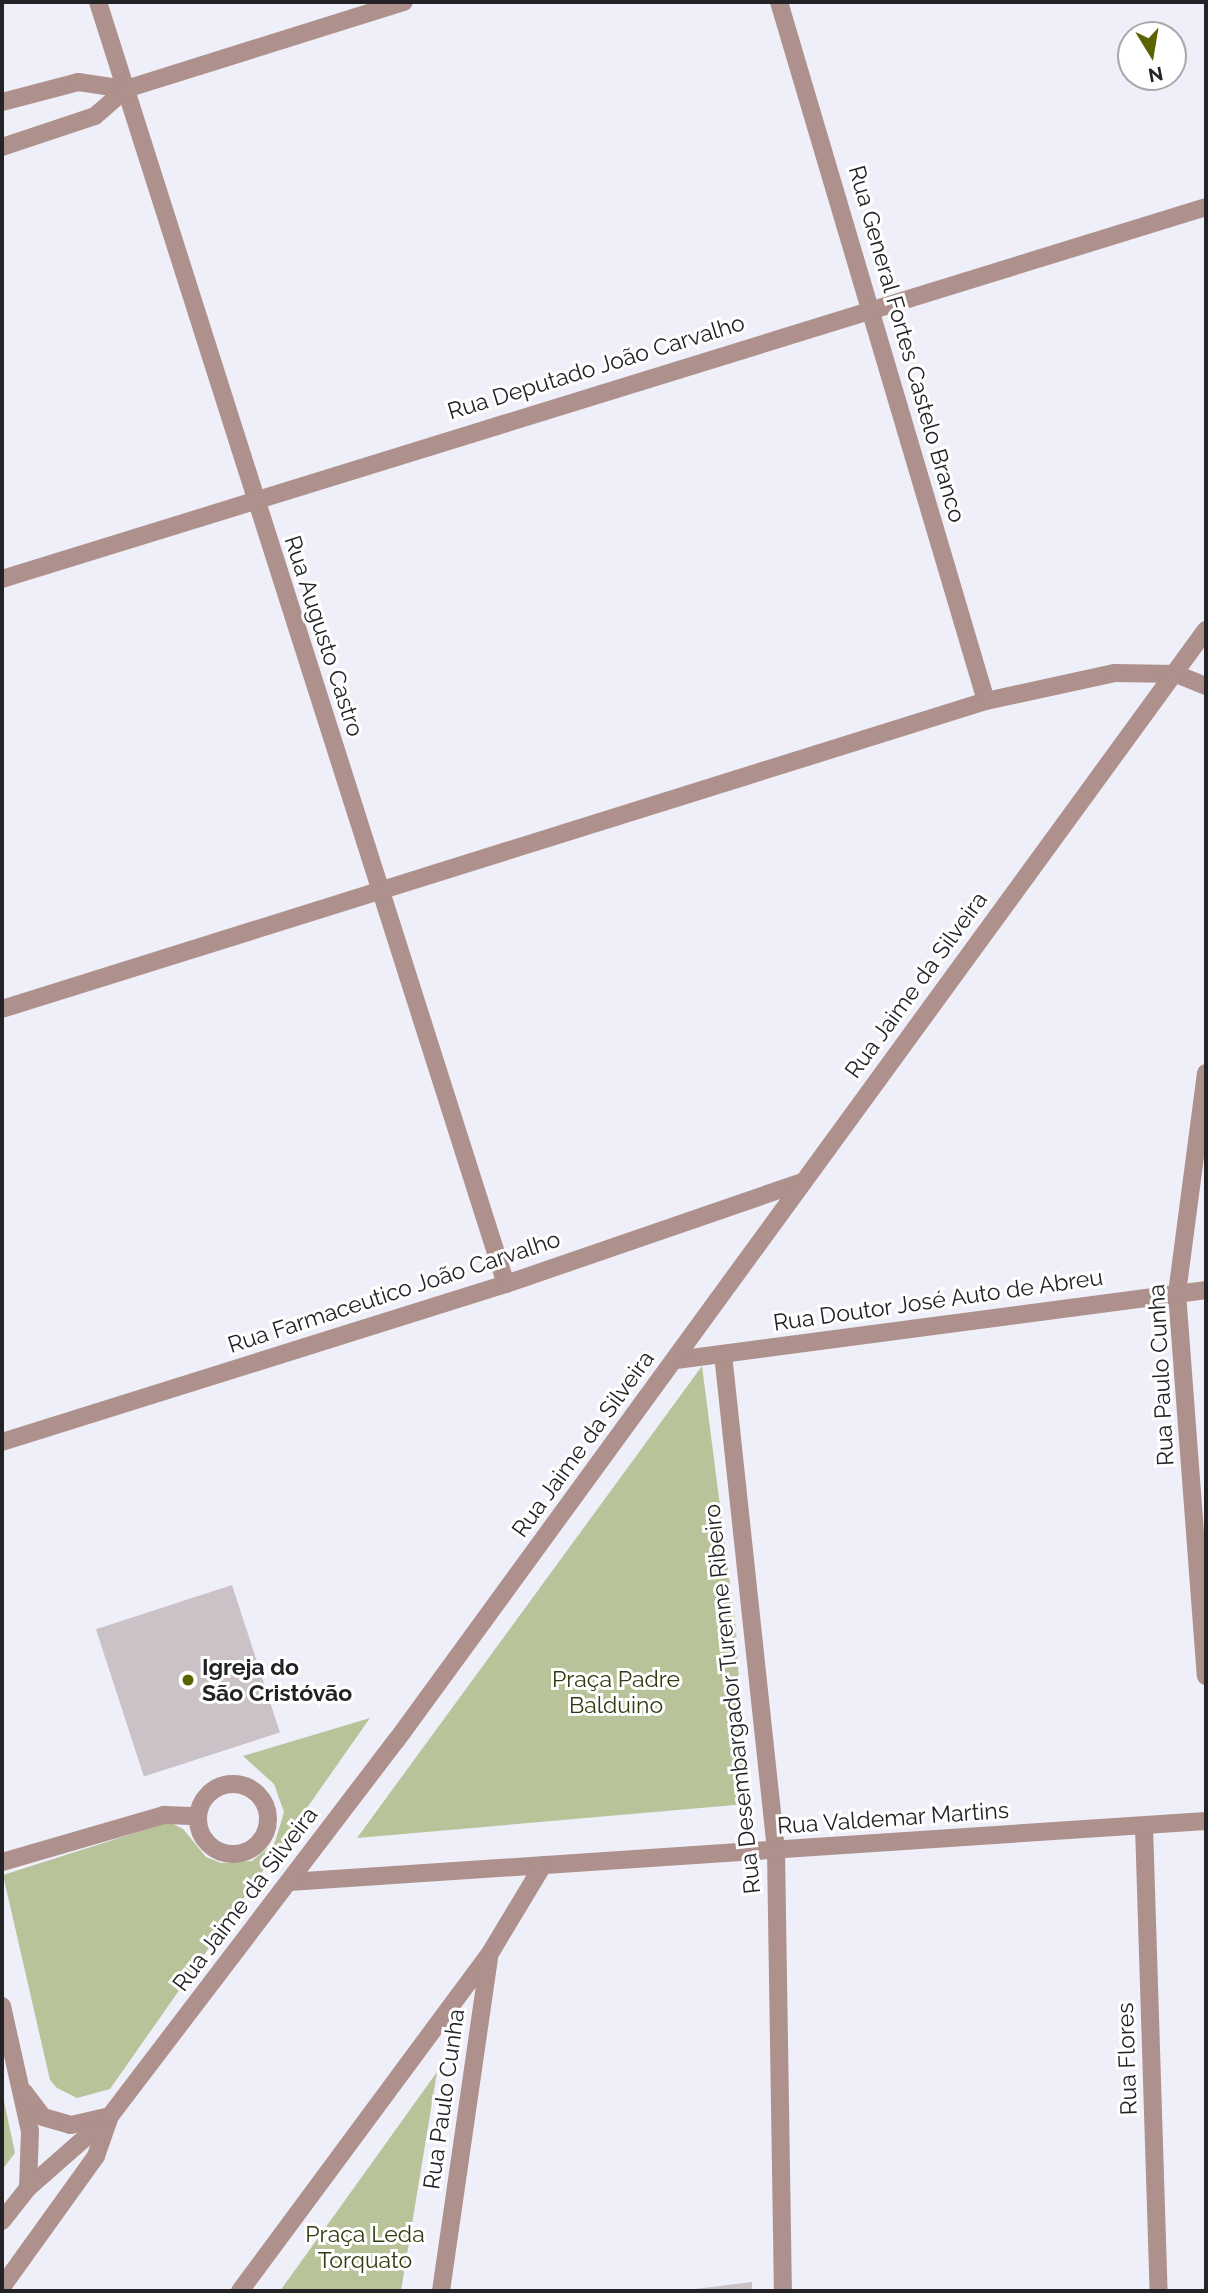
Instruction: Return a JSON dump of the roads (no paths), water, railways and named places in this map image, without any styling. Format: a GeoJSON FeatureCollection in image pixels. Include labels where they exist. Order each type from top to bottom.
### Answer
{"type":"FeatureCollection","features":[{"type":"Feature","properties":{"kind":"street","name":"Rua Augusto Castro"},"geometry":{"type":"LineString","coordinates":[[98,2],[506,1284]]}},
{"type":"Feature","properties":{"kind":"street"},"geometry":{"type":"LineString","coordinates":[[2,147],[95,116],[126,89],[404,2]]}},
{"type":"Feature","properties":{"kind":"street","name":"Rua General Fortes Castelo Branco"},"geometry":{"type":"LineString","coordinates":[[779,2],[986,701]]}},
{"type":"Feature","properties":{"kind":"street"},"geometry":{"type":"LineString","coordinates":[[2,102],[78,82],[126,89]]}},
{"type":"Feature","properties":{"kind":"street","name":"Rua Deputado João Carvalho"},"geometry":{"type":"LineString","coordinates":[[2,579],[870,307],[1206,207]]}},
{"type":"Feature","properties":{"kind":"street","name":"Rua Jaime da Silveira"},"geometry":{"type":"LineString","coordinates":[[2,2287],[96,2156],[110,2116],[289,1882],[676,1360],[800,1183],[1206,630]]}},
{"type":"Feature","properties":{"kind":"street"},"geometry":{"type":"LineString","coordinates":[[2,1009],[986,701],[1114,673],[1176,674],[1206,686]]}},
{"type":"Feature","properties":{"kind":"street","name":"Rua Paulo Cunha"},"geometry":{"type":"LineString","coordinates":[[1206,1073],[1177,1293],[1206,1676]]}},
{"type":"Feature","properties":{"kind":"street","name":"Rua Farmaceutico João Carvalho"},"geometry":{"type":"LineString","coordinates":[[2,1442],[506,1284],[800,1183]]}},
{"type":"Feature","properties":{"kind":"street","name":"Rua Doutor José Auto de Abreu"},"geometry":{"type":"LineString","coordinates":[[676,1360],[1206,1290]]}},
{"type":"Feature","properties":{"kind":"street","name":"Rua Desembargador Turenne Ribeiro"},"geometry":{"type":"LineString","coordinates":[[723,1354],[776,1851],[783,2291]]}},
{"type":"Feature","properties":{"kind":"street"},"geometry":{"type":"LineString","coordinates":[[237,1784],[248,1787],[265,1802],[268,1824],[265,1836],[247,1853],[223,1854],[203,1840],[198,1816],[200,1805],[215,1788],[237,1784]]}},
{"type":"Feature","properties":{"kind":"street"},"geometry":{"type":"LineString","coordinates":[[2,1862],[164,1815],[198,1816]]}},
{"type":"Feature","properties":{"kind":"street","name":"Rua Valdemar Martins"},"geometry":{"type":"LineString","coordinates":[[289,1882],[1206,1821]]}},
{"type":"Feature","properties":{"kind":"street","name":"Rua Flores"},"geometry":{"type":"LineString","coordinates":[[1143,1826],[1159,2291]]}},
{"type":"Feature","properties":{"kind":"street"},"geometry":{"type":"LineString","coordinates":[[240,2291],[489,1955],[543,1865]]}},
{"type":"Feature","properties":{"kind":"street","name":"Rua Paulo Cunha"},"geometry":{"type":"LineString","coordinates":[[441,2291],[489,1955]]}},
{"type":"Feature","properties":{"kind":"street"},"geometry":{"type":"LineString","coordinates":[[2,2006],[30,2130],[29,2188]]}},
{"type":"Feature","properties":{"kind":"street"},"geometry":{"type":"LineString","coordinates":[[19,2086],[43,2117],[71,2125],[110,2116]]}},
{"type":"Feature","properties":{"kind":"street"},"geometry":{"type":"LineString","coordinates":[[2,2221],[29,2188],[110,2116]]}},
{"type":"Feature","properties":{"kind":"place","name":"Igreja do São Cristóvão"},"geometry":{"type":"Point","coordinates":[188,1680]}},
{"type":"Feature","properties":{"kind":"park label","name":"Praça Padre Balduino"},"geometry":{"type":"Point","coordinates":[616,1692]}},
{"type":"Feature","properties":{"kind":"park label","name":"Praça Leda Torquato"},"geometry":{"type":"Point","coordinates":[365,2247]}}]}
